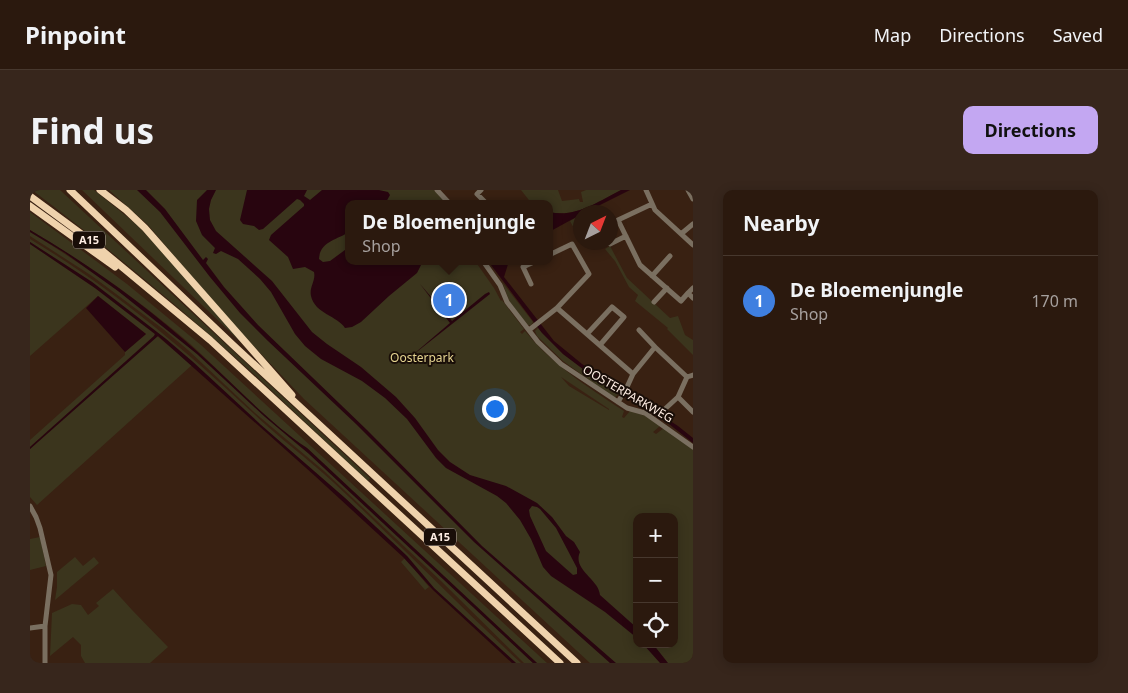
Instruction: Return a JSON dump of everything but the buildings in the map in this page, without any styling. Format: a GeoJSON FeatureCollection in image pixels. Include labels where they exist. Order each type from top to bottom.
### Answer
{"type":"FeatureCollection","features":[{"type":"Feature","properties":{"kind":"highway","name":"A15"},"geometry":{"type":"LineString","coordinates":[[70,190],[304,411],[577,663]]}},
{"type":"Feature","properties":{"kind":"highway","name":"A15"},"geometry":{"type":"LineString","coordinates":[[100,190],[145,228],[240,338],[281,382],[304,411]]}},
{"type":"Feature","properties":{"kind":"highway","name":"A15"},"geometry":{"type":"LineString","coordinates":[[30,196],[147,287],[232,361],[560,663]]}},
{"type":"Feature","properties":{"kind":"highway"},"geometry":{"type":"LineString","coordinates":[[30,206],[91,251],[147,287]]}},
{"type":"Feature","properties":{"kind":"street"},"geometry":{"type":"LineString","coordinates":[[437,190],[446,200]]}},
{"type":"Feature","properties":{"kind":"street"},"geometry":{"type":"LineString","coordinates":[[646,190],[655,210],[693,244]]}},
{"type":"Feature","properties":{"kind":"street"},"geometry":{"type":"LineString","coordinates":[[688,190],[693,199]]}},
{"type":"Feature","properties":{"kind":"street"},"geometry":{"type":"LineString","coordinates":[[652,204],[618,220],[640,265],[652,276],[682,301],[693,288]]}},
{"type":"Feature","properties":{"kind":"street"},"geometry":{"type":"LineString","coordinates":[[682,234],[693,224]]}},
{"type":"Feature","properties":{"kind":"street"},"geometry":{"type":"LineString","coordinates":[[618,240],[626,236]]}},
{"type":"Feature","properties":{"kind":"street"},"geometry":{"type":"LineString","coordinates":[[528,330],[557,308],[588,274],[572,244],[553,254]]}},
{"type":"Feature","properties":{"kind":"street"},"geometry":{"type":"LineString","coordinates":[[652,276],[670,256]]}},
{"type":"Feature","properties":{"kind":"street","name":"OOSTERPARKWEG"},"geometry":{"type":"LineString","coordinates":[[486,265],[500,285],[507,302],[548,353],[561,364],[627,408],[645,413],[693,446]]}},
{"type":"Feature","properties":{"kind":"street"},"geometry":{"type":"LineString","coordinates":[[527,265],[523,267],[531,284]]}},
{"type":"Feature","properties":{"kind":"street"},"geometry":{"type":"LineString","coordinates":[[654,302],[667,288]]}},
{"type":"Feature","properties":{"kind":"street"},"geometry":{"type":"LineString","coordinates":[[688,293],[693,298]]}},
{"type":"Feature","properties":{"kind":"street"},"geometry":{"type":"LineString","coordinates":[[588,334],[612,307],[616,309],[624,317],[600,345]]}},
{"type":"Feature","properties":{"kind":"street"},"geometry":{"type":"LineString","coordinates":[[557,308],[632,374]]}},
{"type":"Feature","properties":{"kind":"street"},"geometry":{"type":"LineString","coordinates":[[639,330],[690,376],[678,397],[666,408]]}},
{"type":"Feature","properties":{"kind":"street"},"geometry":{"type":"LineString","coordinates":[[618,402],[632,374],[656,347]]}},
{"type":"Feature","properties":{"kind":"street"},"geometry":{"type":"LineString","coordinates":[[678,397],[693,412]]}},
{"type":"Feature","properties":{"kind":"street"},"geometry":{"type":"LineString","coordinates":[[30,506],[40,528],[50,575],[45,626],[45,663]]}},
{"type":"Feature","properties":{"kind":"street"},"geometry":{"type":"LineString","coordinates":[[30,628],[45,626]]}},
{"type":"Feature","properties":{"kind":"green space"},"geometry":{"type":"Polygon","coordinates":[[[32,190],[60,190],[370,478],[368,481],[254,374],[187,315],[32,190]]]}},
{"type":"Feature","properties":{"kind":"green space"},"geometry":{"type":"Polygon","coordinates":[[[82,190],[94,190],[136,224],[251,352],[82,190]]]}},
{"type":"Feature","properties":{"kind":"green space","name":"Oosterpark"},"geometry":{"type":"Polygon","coordinates":[[[109,190],[434,190],[443,200],[345,200],[345,265],[478,265],[501,301],[524,329],[520,332],[522,334],[525,331],[558,364],[582,383],[624,411],[622,417],[624,418],[630,411],[646,416],[660,426],[653,432],[656,434],[664,428],[693,449],[693,663],[590,663],[304,399],[226,317],[148,225],[109,190]],[[561,377],[569,386],[609,409],[561,377]]]}},
{"type":"Feature","properties":{"kind":"green space"},"geometry":{"type":"Polygon","coordinates":[[[521,190],[558,190],[562,201],[579,199],[580,202],[583,202],[581,192],[586,190],[621,190],[593,205],[573,205],[573,212],[568,213],[553,212],[553,200],[529,200],[521,190]]]}},
{"type":"Feature","properties":{"kind":"green space"},"geometry":{"type":"Polygon","coordinates":[[[30,212],[127,284],[201,345],[547,663],[537,663],[307,448],[261,412],[188,342],[111,283],[30,230],[30,212]]]}},
{"type":"Feature","properties":{"kind":"green space"},"geometry":{"type":"Polygon","coordinates":[[[30,232],[116,289],[211,366],[265,417],[308,453],[533,663],[524,663],[441,581],[324,471],[255,413],[188,350],[92,276],[30,236],[30,232]]]}},
{"type":"Feature","properties":{"kind":"green space"},"geometry":{"type":"Polygon","coordinates":[[[30,239],[90,278],[146,320],[200,365],[272,431],[333,482],[521,663],[516,663],[434,588],[407,556],[193,362],[92,282],[30,242],[30,239]]]}},
{"type":"Feature","properties":{"kind":"green space"},"geometry":{"type":"Polygon","coordinates":[[[30,244],[95,288],[155,334],[30,447],[30,440],[146,334],[98,296],[30,356],[30,244]]]}},
{"type":"Feature","properties":{"kind":"green space"},"geometry":{"type":"Polygon","coordinates":[[[606,250],[612,250],[627,278],[670,318],[678,316],[685,335],[693,340],[693,355],[668,328],[635,301],[638,295],[629,287],[615,261],[606,250]]]}},
{"type":"Feature","properties":{"kind":"green space"},"geometry":{"type":"Polygon","coordinates":[[[502,282],[533,322],[531,325],[528,325],[510,303],[502,282]]]}},
{"type":"Feature","properties":{"kind":"green space"},"geometry":{"type":"Polygon","coordinates":[[[538,328],[563,354],[619,394],[614,398],[563,361],[537,336],[535,331],[538,328]]]}},
{"type":"Feature","properties":{"kind":"green space"},"geometry":{"type":"Polygon","coordinates":[[[157,336],[192,365],[37,505],[30,497],[30,449],[157,336]]]}},
{"type":"Feature","properties":{"kind":"green space"},"geometry":{"type":"Polygon","coordinates":[[[40,537],[46,566],[30,570],[30,539],[40,537]]]}},
{"type":"Feature","properties":{"kind":"green space"},"geometry":{"type":"Polygon","coordinates":[[[75,557],[83,566],[94,557],[99,563],[55,600],[57,572],[75,557]]]}},
{"type":"Feature","properties":{"kind":"green space"},"geometry":{"type":"Polygon","coordinates":[[[405,558],[429,587],[425,590],[401,562],[405,558]]]}},
{"type":"Feature","properties":{"kind":"green space"},"geometry":{"type":"Polygon","coordinates":[[[113,589],[168,647],[150,663],[85,663],[81,656],[81,645],[73,637],[50,656],[52,613],[72,604],[81,605],[88,615],[99,606],[96,603],[113,589]]]}},
{"type":"Feature","properties":{"kind":"shaded area"},"geometry":{"type":"Polygon","coordinates":[[[137,190],[146,190],[165,209],[203,260],[206,257],[208,259],[206,263],[224,287],[258,325],[367,430],[482,546],[616,663],[610,663],[474,542],[356,424],[268,341],[240,313],[160,212],[137,190]]]}},
{"type":"Feature","properties":{"kind":"shaded area"},"geometry":{"type":"Polygon","coordinates":[[[207,190],[216,190],[209,209],[210,220],[216,231],[272,281],[312,332],[361,367],[396,397],[415,418],[438,450],[450,462],[470,475],[506,486],[537,503],[552,517],[566,536],[574,542],[580,552],[580,564],[599,589],[600,595],[633,624],[633,635],[605,612],[551,576],[543,567],[531,539],[520,520],[506,503],[497,496],[446,468],[436,458],[407,419],[385,398],[362,381],[321,359],[305,346],[295,334],[271,292],[260,279],[238,259],[221,251],[216,254],[213,253],[215,248],[202,235],[196,221],[197,200],[207,190]],[[532,506],[529,510],[546,551],[573,575],[577,574],[577,568],[556,528],[540,509],[532,506]]]}},
{"type":"Feature","properties":{"kind":"shaded area"},"geometry":{"type":"Polygon","coordinates":[[[247,190],[307,190],[304,196],[310,200],[322,190],[379,190],[388,192],[390,195],[387,200],[345,200],[345,234],[322,248],[319,259],[323,262],[330,261],[345,250],[345,265],[421,265],[417,273],[361,322],[352,327],[345,328],[313,302],[311,293],[314,272],[305,267],[293,269],[288,257],[269,240],[271,235],[304,204],[297,199],[263,229],[259,230],[254,226],[243,224],[240,220],[247,190]]]}},
{"type":"Feature","properties":{"kind":"shaded area"},"geometry":{"type":"Polygon","coordinates":[[[621,190],[630,190],[600,205],[593,205],[621,190]]]}},
{"type":"Feature","properties":{"kind":"shaded area"},"geometry":{"type":"Polygon","coordinates":[[[553,212],[573,212],[573,219],[553,230],[553,212]]]}},
{"type":"Feature","properties":{"kind":"shaded area"},"geometry":{"type":"Polygon","coordinates":[[[30,230],[118,287],[179,336],[265,415],[307,448],[537,663],[533,663],[308,453],[265,417],[197,354],[118,291],[65,253],[30,232],[30,230]]]}},
{"type":"Feature","properties":{"kind":"shaded area"},"geometry":{"type":"Polygon","coordinates":[[[30,242],[92,282],[193,362],[261,425],[345,498],[407,556],[434,588],[516,663],[512,663],[433,590],[403,557],[158,336],[30,449],[155,334],[95,288],[30,244],[30,242]]]}},
{"type":"Feature","properties":{"kind":"shaded area"},"geometry":{"type":"Polygon","coordinates":[[[491,265],[508,265],[504,277],[554,341],[582,364],[678,426],[693,438],[693,443],[669,424],[592,376],[563,354],[542,333],[491,265]]]}},
{"type":"Feature","properties":{"kind":"shaded area"},"geometry":{"type":"Polygon","coordinates":[[[420,284],[452,321],[485,294],[489,292],[490,294],[409,358],[450,323],[420,284]]]}},
{"type":"Feature","properties":{"kind":"shaded area"},"geometry":{"type":"Polygon","coordinates":[[[98,296],[146,334],[125,352],[86,308],[98,296]]]}},
{"type":"Feature","properties":{"kind":"shaded area"},"geometry":{"type":"Polygon","coordinates":[[[647,648],[656,648],[668,663],[660,663],[647,648]]]}},
{"type":"Feature","properties":{"kind":"place","name":"De Bloemenjungle"},"geometry":{"type":"Point","coordinates":[449,300]}}]}
